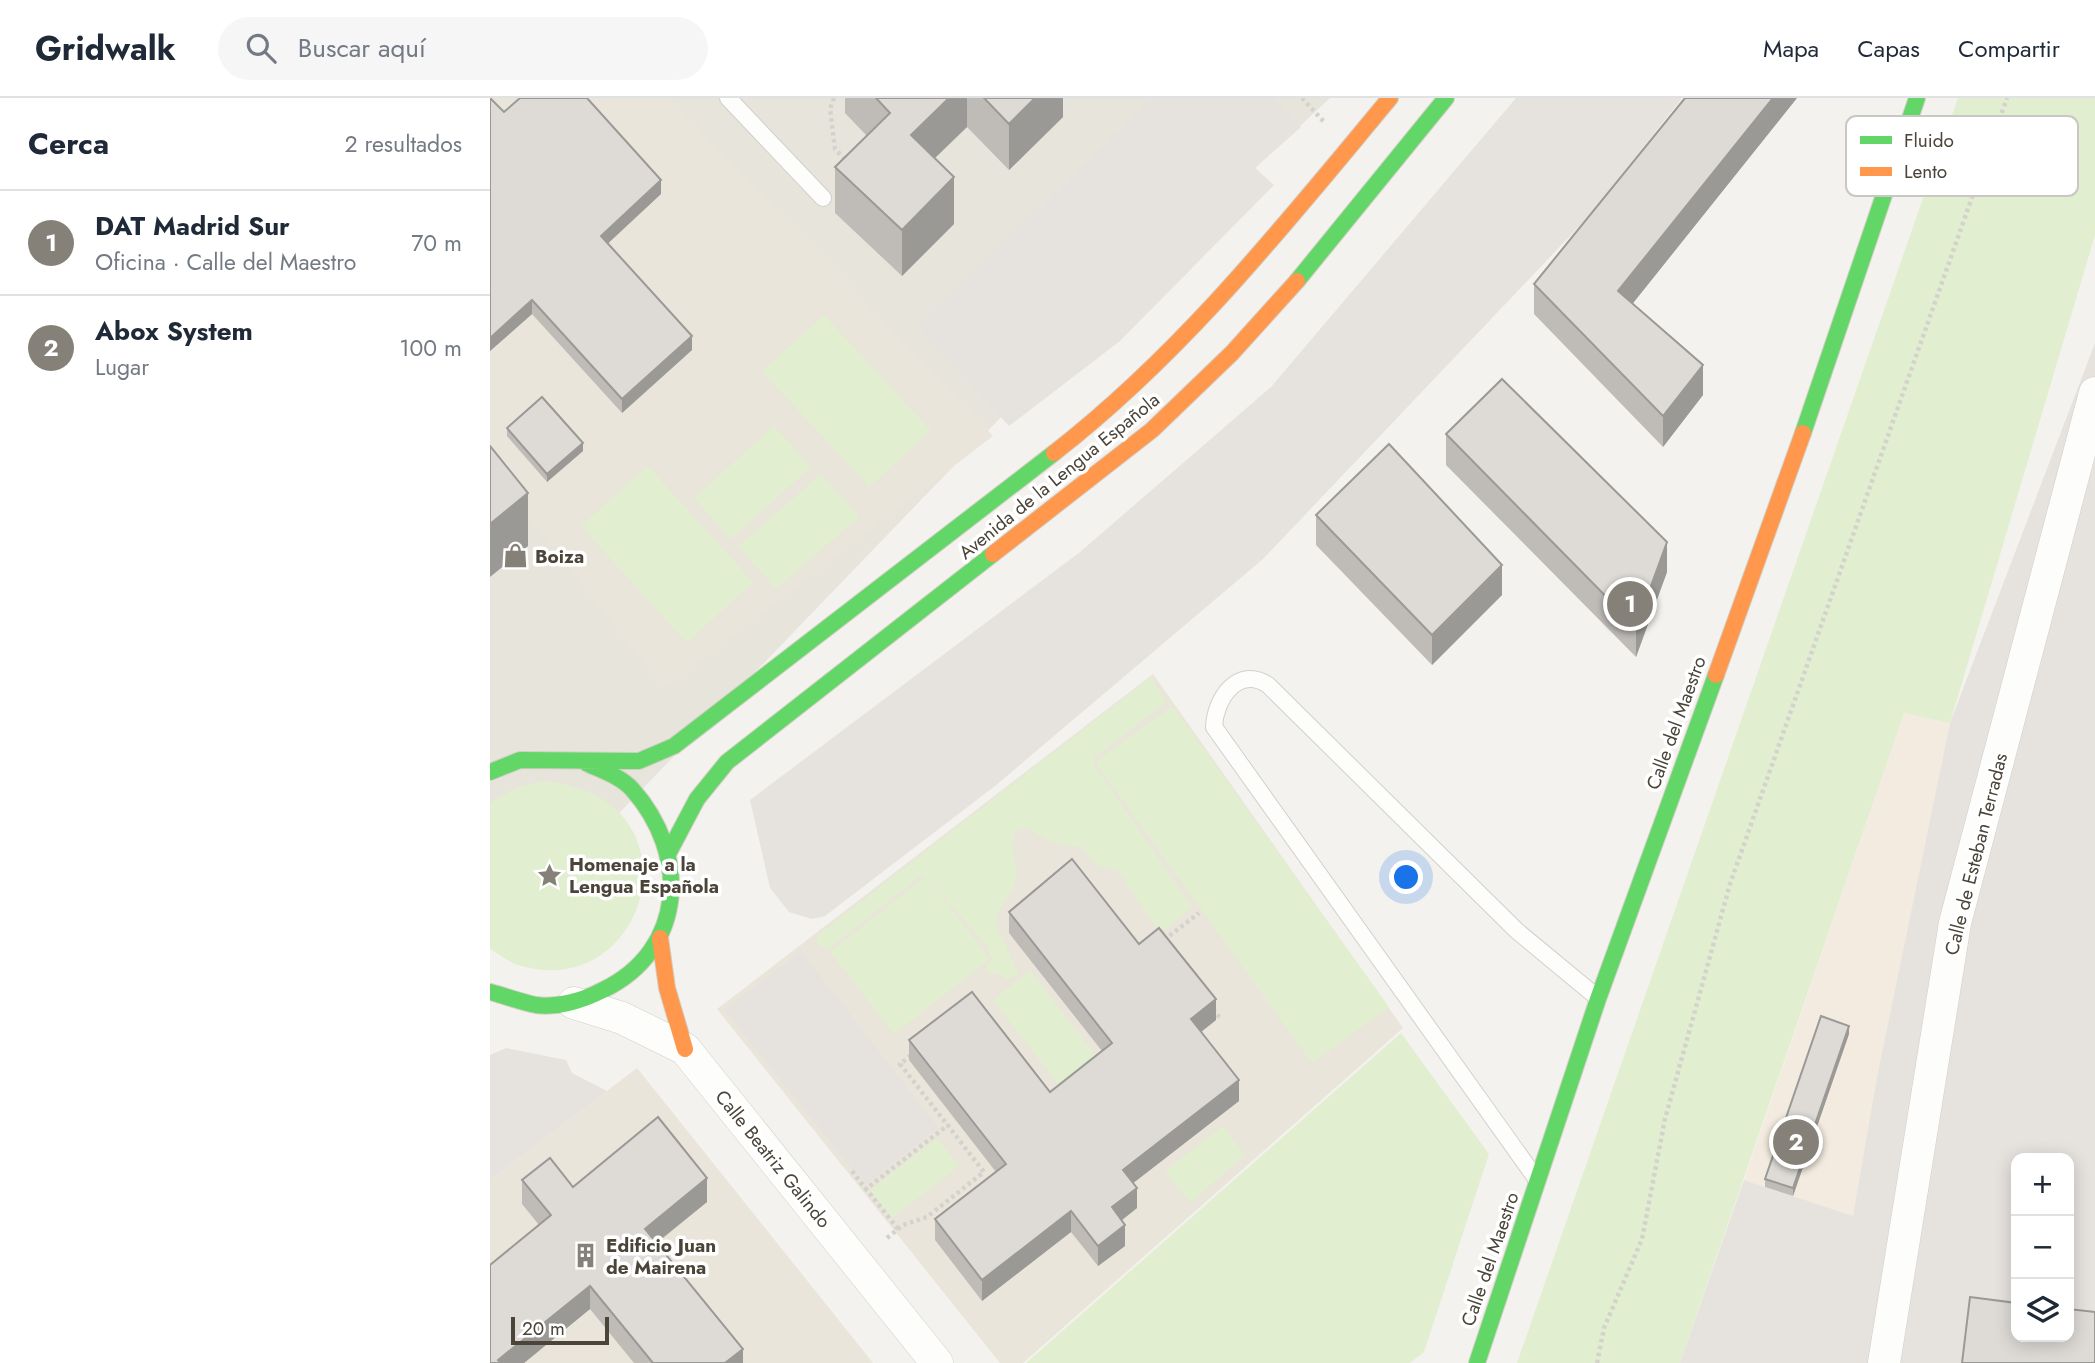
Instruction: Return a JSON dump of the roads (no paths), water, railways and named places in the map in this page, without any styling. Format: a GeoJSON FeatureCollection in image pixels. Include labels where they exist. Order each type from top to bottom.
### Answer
{"type":"FeatureCollection","features":[{"type":"Feature","properties":{"kind":"main road","name":"Avenida de la Lengua Española"},"geometry":{"type":"LineString","coordinates":[[520,760],[639,761],[674,746],[1067,443],[1163,359],[1221,300],[1391,98]]}},
{"type":"Feature","properties":{"kind":"main road","name":"Avenida de la Lengua Española"},"geometry":{"type":"LineString","coordinates":[[669,852],[697,799],[727,762],[1153,430],[1199,389],[1323,250],[1446,98]]}},
{"type":"Feature","properties":{"kind":"main road","name":"Calle del Maestro"},"geometry":{"type":"LineString","coordinates":[[1911,116],[1917,98]]}},
{"type":"Feature","properties":{"kind":"main road","name":"Calle del Maestro"},"geometry":{"type":"LineString","coordinates":[[1477,1363],[1598,999],[1804,431],[1884,196]]}},
{"type":"Feature","properties":{"kind":"main road"},"geometry":{"type":"LineString","coordinates":[[490,772],[520,760]]}},
{"type":"Feature","properties":{"kind":"main road"},"geometry":{"type":"LineString","coordinates":[[490,992],[506,999],[537,1005],[574,1003],[625,980],[645,959],[668,924],[673,888],[669,852],[650,812],[632,788],[580,761]]}},
{"type":"Feature","properties":{"kind":"main road"},"geometry":{"type":"LineString","coordinates":[[660,938],[667,988],[685,1049]]}},
{"type":"Feature","properties":{"kind":"street","name":"Calle de Esteban Terradas"},"geometry":{"type":"LineString","coordinates":[[1884,1363],[1955,923],[2095,393]]}},
{"type":"Feature","properties":{"kind":"street"},"geometry":{"type":"LineString","coordinates":[[490,749],[520,760]]}},
{"type":"Feature","properties":{"kind":"street","name":"Calle Beatriz Galindo"},"geometry":{"type":"LineString","coordinates":[[574,1003],[622,1018],[685,1049],[937,1363]]}},
{"type":"Feature","properties":{"kind":"lane"},"geometry":{"type":"LineString","coordinates":[[728,98],[823,198]]}},
{"type":"Feature","properties":{"kind":"lane"},"geometry":{"type":"LineString","coordinates":[[1538,1182],[1214,727],[1218,704],[1225,694],[1247,678],[1253,677],[1268,685],[1517,931],[1598,999]]}},
{"type":"Feature","properties":{"kind":"place","name":"Boiza"},"geometry":{"type":"Point","coordinates":[515,556]}},
{"type":"Feature","properties":{"kind":"place","name":"DAT Madrid Sur"},"geometry":{"type":"Point","coordinates":[1630,604]}},
{"type":"Feature","properties":{"kind":"place","name":"Homenaje a la Lengua Española"},"geometry":{"type":"Point","coordinates":[549,875]}},
{"type":"Feature","properties":{"kind":"place","name":"Abox System"},"geometry":{"type":"Point","coordinates":[1796,1142]}},
{"type":"Feature","properties":{"kind":"place","name":"Edificio Juan de Mairena"},"geometry":{"type":"Point","coordinates":[586,1256]}}]}
